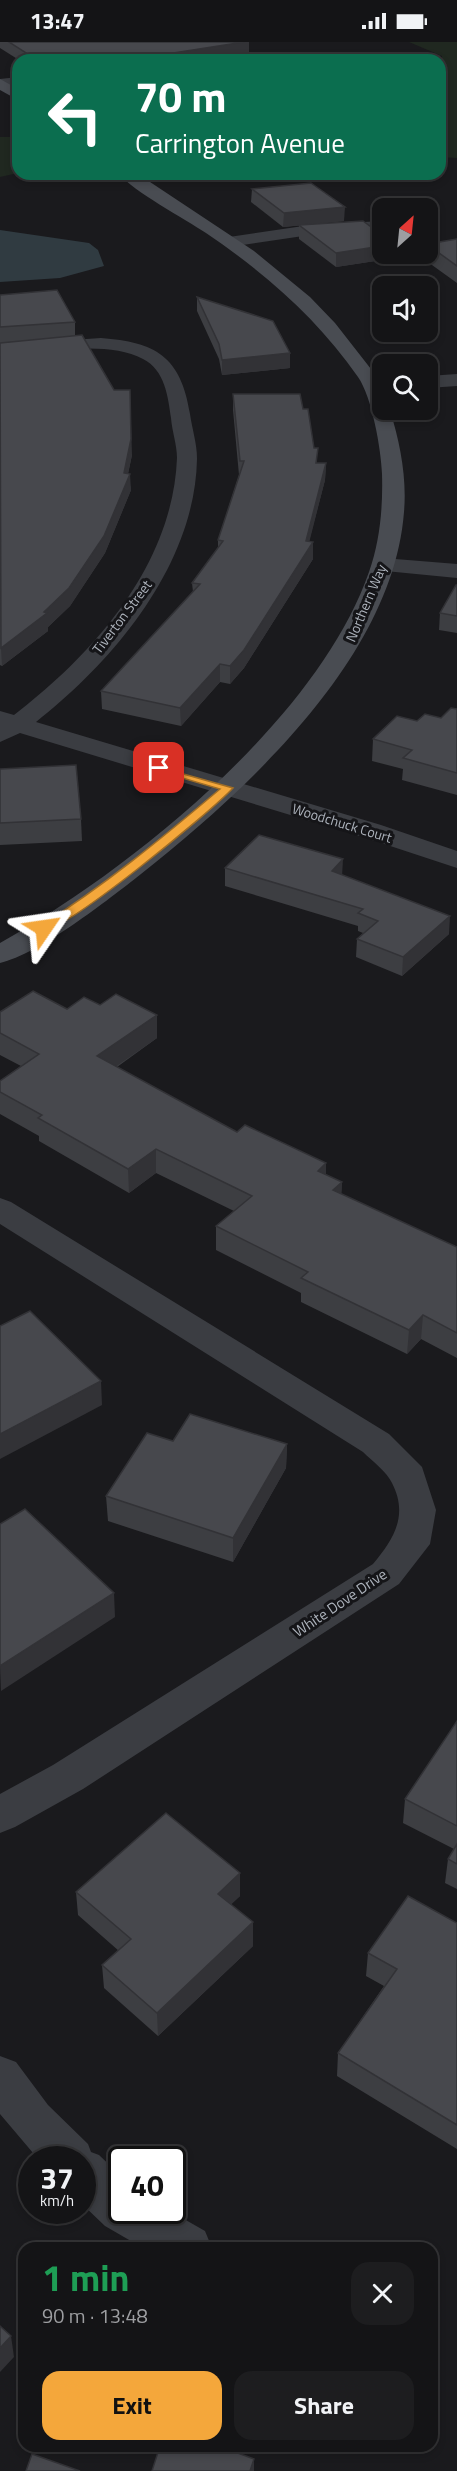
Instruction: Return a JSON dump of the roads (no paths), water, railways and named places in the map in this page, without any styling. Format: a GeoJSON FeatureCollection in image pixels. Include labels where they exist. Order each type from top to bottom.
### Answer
{"type":"FeatureCollection","features":[{"type":"Feature","properties":{"kind":"street","name":"Northern Way"},"geometry":{"type":"LineString","coordinates":[[137,180],[288,286],[319,314],[372,378]]}},
{"type":"Feature","properties":{"kind":"street"},"geometry":{"type":"LineString","coordinates":[[228,242],[310,230],[372,227]]}},
{"type":"Feature","properties":{"kind":"street","name":"Tiverton Street"},"geometry":{"type":"LineString","coordinates":[[0,351],[79,344],[108,345],[152,355],[165,368],[177,395],[187,457],[184,484],[166,547],[149,582],[89,660],[5,726]]}},
{"type":"Feature","properties":{"kind":"street"},"geometry":{"type":"LineString","coordinates":[[438,381],[457,380]]}},
{"type":"Feature","properties":{"kind":"street","name":"Northern Way"},"geometry":{"type":"LineString","coordinates":[[0,955],[83,904],[155,850],[227,788],[282,733],[320,687],[355,635],[383,565],[395,510],[395,467],[385,420]]}},
{"type":"Feature","properties":{"kind":"street"},"geometry":{"type":"LineString","coordinates":[[383,565],[457,572]]}},
{"type":"Feature","properties":{"kind":"street","name":"Woodchuck Court"},"geometry":{"type":"LineString","coordinates":[[5,726],[227,788],[457,860]]}},
{"type":"Feature","properties":{"kind":"street","name":"White Dove Drive"},"geometry":{"type":"LineString","coordinates":[[0,1815],[68,1777],[386,1574],[411,1544],[418,1510],[409,1477],[376,1443],[4,1215]]}},
{"type":"Feature","properties":{"kind":"street"},"geometry":{"type":"LineString","coordinates":[[0,2077],[32,2120],[58,2146]]}},
{"type":"Feature","properties":{"kind":"street"},"geometry":{"type":"LineString","coordinates":[[96,2184],[108,2196]]}},
{"type":"Feature","properties":{"kind":"street"},"geometry":{"type":"LineString","coordinates":[[147,2224],[178,2242]]}}]}
